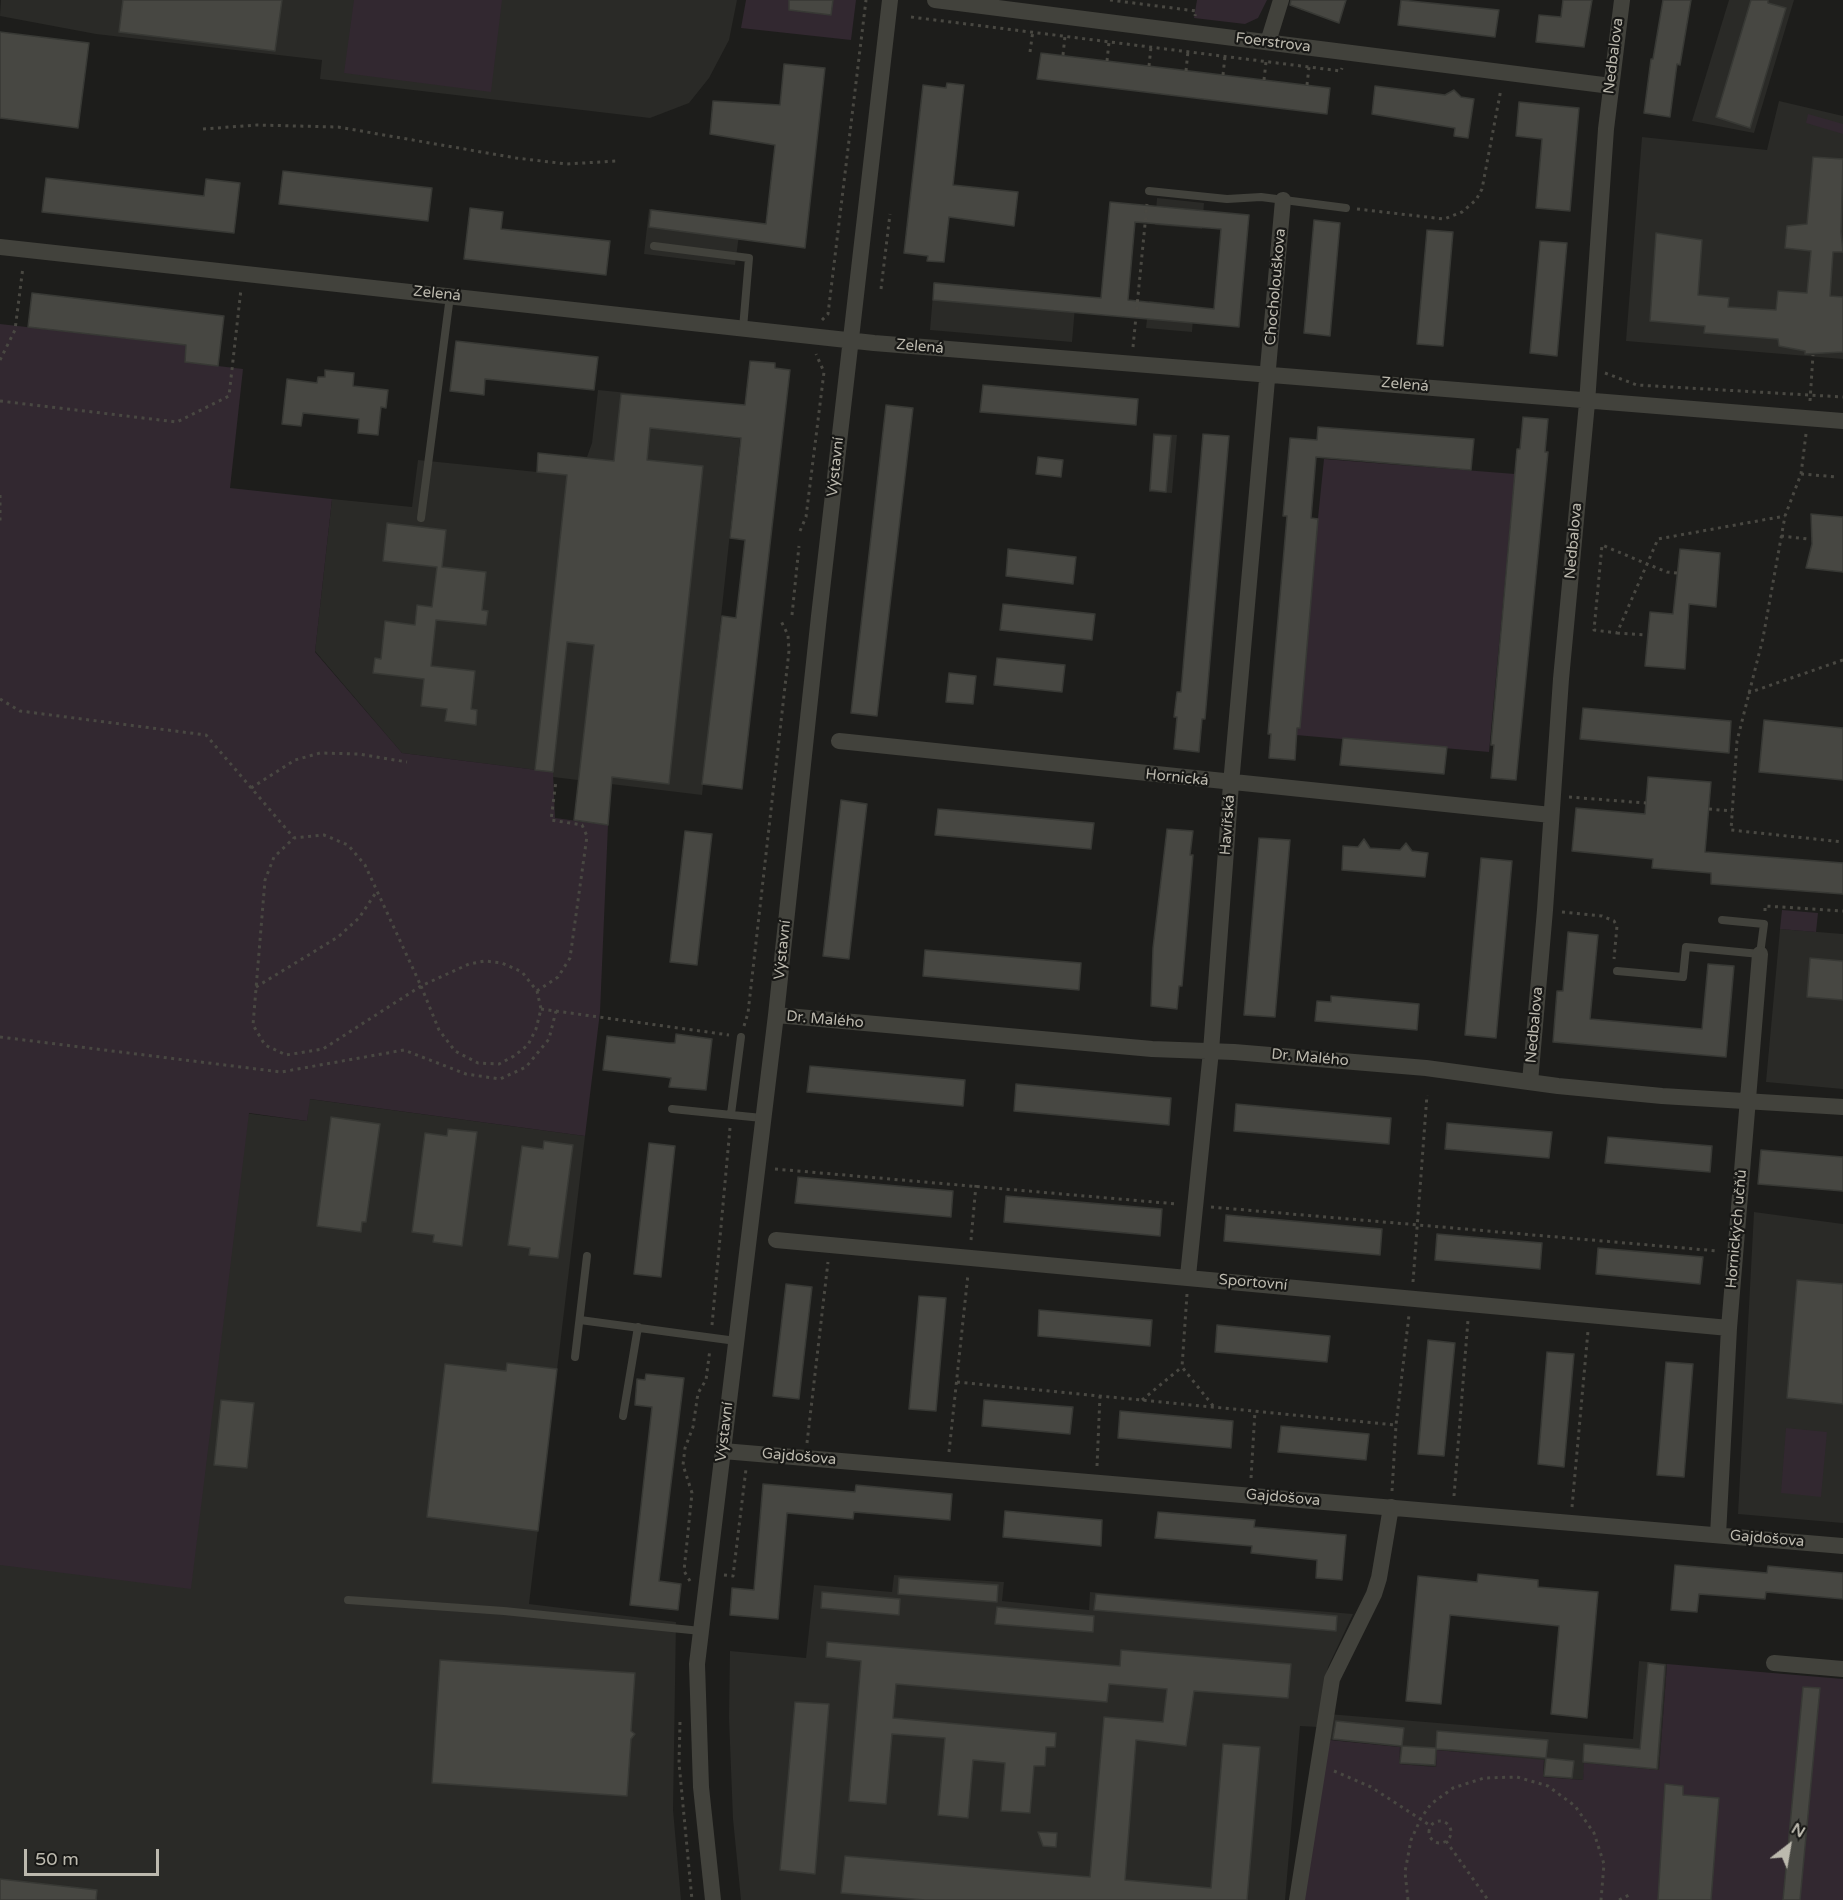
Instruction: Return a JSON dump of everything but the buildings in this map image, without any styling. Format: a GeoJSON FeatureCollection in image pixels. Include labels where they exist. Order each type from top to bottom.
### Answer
{"type":"FeatureCollection","features":[{"type":"Feature","properties":{"kind":"street","name":"Výstavní"},"geometry":{"type":"LineString","coordinates":[[713,1900],[701,1786],[697,1664],[776,1015],[890,0]]}},
{"type":"Feature","properties":{"kind":"street","name":"Foerstrova"},"geometry":{"type":"LineString","coordinates":[[935,0],[1611,86]]}},
{"type":"Feature","properties":{"kind":"street"},"geometry":{"type":"LineString","coordinates":[[1268,42],[1281,0]]}},
{"type":"Feature","properties":{"kind":"street","name":"Nedbalova"},"geometry":{"type":"LineString","coordinates":[[1530,1082],[1611,86],[1622,0]]}},
{"type":"Feature","properties":{"kind":"street","name":"Chocholouškova"},"geometry":{"type":"LineString","coordinates":[[1269,374],[1283,200]]}},
{"type":"Feature","properties":{"kind":"street","name":"Zelená"},"geometry":{"type":"LineString","coordinates":[[0,247],[850,341],[1269,374],[1587,403],[1843,422]]}},
{"type":"Feature","properties":{"kind":"street","name":"Havířská"},"geometry":{"type":"LineString","coordinates":[[1188,1276],[1211,1051],[1231,784],[1269,374]]}},
{"type":"Feature","properties":{"kind":"street","name":"Hornická"},"geometry":{"type":"LineString","coordinates":[[839,741],[1231,784],[1551,815]]}},
{"type":"Feature","properties":{"kind":"street","name":"Hornických učňů"},"geometry":{"type":"LineString","coordinates":[[1718,1535],[1729,1328],[1760,954]]}},
{"type":"Feature","properties":{"kind":"street","name":"Dr. Malého"},"geometry":{"type":"LineString","coordinates":[[776,1015],[1152,1049],[1211,1051],[1426,1068],[1662,1096],[1843,1107]]}},
{"type":"Feature","properties":{"kind":"street","name":"Sportovní"},"geometry":{"type":"LineString","coordinates":[[776,1240],[1188,1276],[1729,1328]]}},
{"type":"Feature","properties":{"kind":"street","name":"Gajdošova"},"geometry":{"type":"LineString","coordinates":[[723,1451],[1843,1546]]}},
{"type":"Feature","properties":{"kind":"street"},"geometry":{"type":"LineString","coordinates":[[1297,1900],[1332,1679],[1374,1594],[1379,1578],[1391,1508]]}},
{"type":"Feature","properties":{"kind":"street"},"geometry":{"type":"LineString","coordinates":[[1774,1663],[1843,1670]]}},
{"type":"Feature","properties":{"kind":"lane"},"geometry":{"type":"LineString","coordinates":[[1149,191],[1227,200],[1261,197],[1346,208]]}},
{"type":"Feature","properties":{"kind":"lane"},"geometry":{"type":"LineString","coordinates":[[654,246],[749,258],[743,328]]}},
{"type":"Feature","properties":{"kind":"lane"},"geometry":{"type":"LineString","coordinates":[[421,518],[450,295]]}},
{"type":"Feature","properties":{"kind":"lane"},"geometry":{"type":"LineString","coordinates":[[1722,920],[1764,924]]}},
{"type":"Feature","properties":{"kind":"lane","name":"Hornických učňů"},"geometry":{"type":"LineString","coordinates":[[1760,954],[1764,924]]}},
{"type":"Feature","properties":{"kind":"lane"},"geometry":{"type":"LineString","coordinates":[[1617,971],[1683,977],[1686,947],[1760,954]]}},
{"type":"Feature","properties":{"kind":"lane"},"geometry":{"type":"LineString","coordinates":[[731,1114],[741,1036]]}},
{"type":"Feature","properties":{"kind":"lane"},"geometry":{"type":"LineString","coordinates":[[672,1109],[762,1118]]}},
{"type":"Feature","properties":{"kind":"lane"},"geometry":{"type":"LineString","coordinates":[[575,1357],[587,1256]]}},
{"type":"Feature","properties":{"kind":"lane"},"geometry":{"type":"LineString","coordinates":[[580,1320],[736,1341]]}},
{"type":"Feature","properties":{"kind":"lane"},"geometry":{"type":"LineString","coordinates":[[623,1416],[638,1327]]}},
{"type":"Feature","properties":{"kind":"lane"},"geometry":{"type":"LineString","coordinates":[[348,1600],[504,1611],[701,1631]]}},
{"type":"Feature","properties":{"kind":"path"},"geometry":{"type":"LineString","coordinates":[[818,323],[828,314],[866,0]]}},
{"type":"Feature","properties":{"kind":"path"},"geometry":{"type":"LineString","coordinates":[[1110,0],[1196,11],[1192,32]]}},
{"type":"Feature","properties":{"kind":"path"},"geometry":{"type":"LineString","coordinates":[[1030,52],[1035,12]]}},
{"type":"Feature","properties":{"kind":"path"},"geometry":{"type":"LineString","coordinates":[[1062,55],[1068,17]]}},
{"type":"Feature","properties":{"kind":"path"},"geometry":{"type":"LineString","coordinates":[[1107,61],[1111,22]]}},
{"type":"Feature","properties":{"kind":"path"},"geometry":{"type":"LineString","coordinates":[[1264,80],[1266,62]]}},
{"type":"Feature","properties":{"kind":"path"},"geometry":{"type":"LineString","coordinates":[[1346,208],[1444,219],[1462,212],[1476,200],[1482,189],[1504,72]]}},
{"type":"Feature","properties":{"kind":"path"},"geometry":{"type":"LineString","coordinates":[[203,129],[257,125],[338,127],[516,158],[567,164],[616,161]]}},
{"type":"Feature","properties":{"kind":"path"},"geometry":{"type":"LineString","coordinates":[[1131,363],[1149,191]]}},
{"type":"Feature","properties":{"kind":"path"},"geometry":{"type":"LineString","coordinates":[[881,289],[890,214]]}},
{"type":"Feature","properties":{"kind":"path"},"geometry":{"type":"LineString","coordinates":[[0,360],[15,330],[24,263]]}},
{"type":"Feature","properties":{"kind":"path"},"geometry":{"type":"LineString","coordinates":[[0,401],[177,422],[229,396],[241,287]]}},
{"type":"Feature","properties":{"kind":"path"},"geometry":{"type":"LineString","coordinates":[[828,314],[837,315]]}},
{"type":"Feature","properties":{"kind":"path"},"geometry":{"type":"LineString","coordinates":[[800,531],[806,517],[824,372],[815,353]]}},
{"type":"Feature","properties":{"kind":"path"},"geometry":{"type":"LineString","coordinates":[[1813,355],[1809,419],[1801,474],[1785,516],[1763,638],[1737,741],[1731,830],[1843,842]]}},
{"type":"Feature","properties":{"kind":"path"},"geometry":{"type":"LineString","coordinates":[[1589,368],[1637,385],[1843,397]]}},
{"type":"Feature","properties":{"kind":"path"},"geometry":{"type":"LineString","coordinates":[[1801,474],[1838,477]]}},
{"type":"Feature","properties":{"kind":"path"},"geometry":{"type":"LineString","coordinates":[[0,495],[0,525]]}},
{"type":"Feature","properties":{"kind":"path"},"geometry":{"type":"LineString","coordinates":[[1617,633],[1658,539],[1785,516]]}},
{"type":"Feature","properties":{"kind":"path"},"geometry":{"type":"LineString","coordinates":[[1781,536],[1808,539]]}},
{"type":"Feature","properties":{"kind":"path"},"geometry":{"type":"LineString","coordinates":[[1646,635],[1594,630],[1602,545],[1667,572],[1677,573]]}},
{"type":"Feature","properties":{"kind":"path"},"geometry":{"type":"LineString","coordinates":[[792,615],[799,546]]}},
{"type":"Feature","properties":{"kind":"path"},"geometry":{"type":"LineString","coordinates":[[541,1009],[741,1036],[748,1013],[789,651],[788,635],[781,621]]}},
{"type":"Feature","properties":{"kind":"path"},"geometry":{"type":"LineString","coordinates":[[789,651],[800,652]]}},
{"type":"Feature","properties":{"kind":"path"},"geometry":{"type":"LineString","coordinates":[[1748,693],[1843,660]]}},
{"type":"Feature","properties":{"kind":"path"},"geometry":{"type":"LineString","coordinates":[[0,699],[20,711],[206,735],[294,838]]}},
{"type":"Feature","properties":{"kind":"path"},"geometry":{"type":"LineString","coordinates":[[251,788],[295,760],[320,753],[359,754],[407,762]]}},
{"type":"Feature","properties":{"kind":"path"},"geometry":{"type":"LineString","coordinates":[[537,991],[558,977],[570,958],[587,836],[582,825],[551,820],[556,781]]}},
{"type":"Feature","properties":{"kind":"path"},"geometry":{"type":"LineString","coordinates":[[1552,796],[1646,803]]}},
{"type":"Feature","properties":{"kind":"path"},"geometry":{"type":"LineString","coordinates":[[1709,809],[1732,811]]}},
{"type":"Feature","properties":{"kind":"path"},"geometry":{"type":"LineString","coordinates":[[537,991],[522,972],[502,963],[485,961],[469,964],[421,986],[323,1049],[286,1055],[265,1045],[253,1025],[265,880],[274,857],[294,838],[324,835],[348,845],[364,866],[377,891],[421,986],[439,1030],[455,1051],[478,1063],[499,1064],[528,1045],[536,1029],[541,1009],[537,991]]}},
{"type":"Feature","properties":{"kind":"path"},"geometry":{"type":"LineString","coordinates":[[256,987],[338,937],[359,918],[377,891]]}},
{"type":"Feature","properties":{"kind":"path"},"geometry":{"type":"LineString","coordinates":[[1764,924],[1766,906],[1843,911]]}},
{"type":"Feature","properties":{"kind":"path"},"geometry":{"type":"LineString","coordinates":[[1545,910],[1602,916],[1614,921],[1617,926],[1613,970],[1617,971]]}},
{"type":"Feature","properties":{"kind":"path"},"geometry":{"type":"LineString","coordinates":[[0,1037],[281,1072],[404,1050],[466,1074],[500,1079],[526,1067],[549,1039],[556,1011]]}},
{"type":"Feature","properties":{"kind":"path"},"geometry":{"type":"LineString","coordinates":[[1391,1508],[1396,1425],[1412,1298],[1427,1095]]}},
{"type":"Feature","properties":{"kind":"path"},"geometry":{"type":"LineString","coordinates":[[684,1571],[692,1493],[683,1465],[685,1448],[693,1427],[698,1394],[706,1380],[731,1114]]}},
{"type":"Feature","properties":{"kind":"path"},"geometry":{"type":"LineString","coordinates":[[756,1167],[1735,1253]]}},
{"type":"Feature","properties":{"kind":"path"},"geometry":{"type":"LineString","coordinates":[[948,1470],[970,1257],[975,1185]]}},
{"type":"Feature","properties":{"kind":"path"},"geometry":{"type":"LineString","coordinates":[[806,1458],[830,1245]]}},
{"type":"Feature","properties":{"kind":"path"},"geometry":{"type":"LineString","coordinates":[[1188,1276],[1182,1367],[1214,1407]]}},
{"type":"Feature","properties":{"kind":"path"},"geometry":{"type":"LineString","coordinates":[[1453,1512],[1470,1303]]}},
{"type":"Feature","properties":{"kind":"path"},"geometry":{"type":"LineString","coordinates":[[1570,1522],[1590,1315]]}},
{"type":"Feature","properties":{"kind":"path"},"geometry":{"type":"LineString","coordinates":[[1142,1400],[1182,1367]]}},
{"type":"Feature","properties":{"kind":"path"},"geometry":{"type":"LineString","coordinates":[[957,1382],[1396,1425]]}},
{"type":"Feature","properties":{"kind":"path"},"geometry":{"type":"LineString","coordinates":[[1096,1483],[1100,1396]]}},
{"type":"Feature","properties":{"kind":"path"},"geometry":{"type":"LineString","coordinates":[[1250,1496],[1255,1411]]}},
{"type":"Feature","properties":{"kind":"path"},"geometry":{"type":"LineString","coordinates":[[1318,1765],[1371,1787],[1431,1826]]}},
{"type":"Feature","properties":{"kind":"path"},"geometry":{"type":"LineString","coordinates":[[1408,1900],[1405,1872],[1411,1840],[1421,1818],[1431,1804],[1453,1788],[1484,1778],[1517,1777],[1548,1786],[1575,1806],[1594,1833],[1604,1864],[1601,1900]]}},
{"type":"Feature","properties":{"kind":"path"},"geometry":{"type":"LineString","coordinates":[[1437,1822],[1447,1824],[1451,1834],[1446,1842],[1438,1843],[1431,1839],[1429,1833],[1431,1826],[1437,1822]]}},
{"type":"Feature","properties":{"kind":"path"},"geometry":{"type":"LineString","coordinates":[[1446,1842],[1488,1900]]}},
{"type":"Feature","properties":{"kind":"path"},"geometry":{"type":"LineString","coordinates":[[1619,1900],[1629,1895]]}},
{"type":"Feature","properties":{"kind":"shaded area"},"geometry":{"type":"Polygon","coordinates":[[[1,0],[737,0],[729,40],[709,78],[689,103],[650,118],[320,79],[322,60],[96,34],[0,16],[1,0]]]}},
{"type":"Feature","properties":{"kind":"shaded area"},"geometry":{"type":"Polygon","coordinates":[[[354,0],[502,0],[491,92],[344,73],[354,0]]]}},
{"type":"Feature","properties":{"kind":"shaded area"},"geometry":{"type":"Polygon","coordinates":[[[746,0],[856,0],[851,40],[741,28],[746,0]]]}},
{"type":"Feature","properties":{"kind":"shaded area"},"geometry":{"type":"Polygon","coordinates":[[[1197,0],[1267,0],[1258,18],[1245,24],[1194,18],[1197,0]]]}},
{"type":"Feature","properties":{"kind":"shaded area"},"geometry":{"type":"Polygon","coordinates":[[[1729,0],[1794,0],[1754,133],[1692,121],[1729,0]]]}},
{"type":"Feature","properties":{"kind":"shaded area"},"geometry":{"type":"Polygon","coordinates":[[[1779,101],[1843,116],[1843,359],[1626,341],[1642,137],[1767,150],[1779,101]]]}},
{"type":"Feature","properties":{"kind":"shaded area"},"geometry":{"type":"Polygon","coordinates":[[[1808,114],[1843,124],[1843,134],[1806,123],[1808,114]]]}},
{"type":"Feature","properties":{"kind":"shaded area"},"geometry":{"type":"Polygon","coordinates":[[[1157,198],[1204,203],[1202,229],[1155,225],[1157,198]]]}},
{"type":"Feature","properties":{"kind":"shaded area"},"geometry":{"type":"Polygon","coordinates":[[[649,209],[741,220],[735,265],[644,254],[649,209]]]}},
{"type":"Feature","properties":{"kind":"shaded area"},"geometry":{"type":"Polygon","coordinates":[[[934,282],[1076,295],[1072,342],[930,330],[934,282]]]}},
{"type":"Feature","properties":{"kind":"shaded area"},"geometry":{"type":"Polygon","coordinates":[[[1149,301],[1194,306],[1192,332],[1146,328],[1149,301]]]}},
{"type":"Feature","properties":{"kind":"shaded area"},"geometry":{"type":"Polygon","coordinates":[[[0,324],[186,345],[185,362],[243,369],[230,488],[332,499],[315,652],[402,753],[553,772],[555,818],[608,825],[600,1012],[585,1136],[310,1099],[307,1121],[249,1113],[191,1589],[0,1565],[0,324]]]}},
{"type":"Feature","properties":{"kind":"shaded area"},"geometry":{"type":"Polygon","coordinates":[[[598,390],[679,398],[675,431],[740,439],[702,795],[553,777],[552,772],[402,753],[315,651],[332,499],[412,507],[418,460],[567,475],[569,455],[587,457],[592,443],[598,390]]]}},
{"type":"Feature","properties":{"kind":"shaded area"},"geometry":{"type":"Polygon","coordinates":[[[1153,433],[1177,435],[1172,493],[1149,492],[1153,433]]]}},
{"type":"Feature","properties":{"kind":"shaded area"},"geometry":{"type":"Polygon","coordinates":[[[1324,459],[1515,474],[1489,752],[1296,735],[1324,459]]]}},
{"type":"Feature","properties":{"kind":"shaded area"},"geometry":{"type":"Polygon","coordinates":[[[1782,910],[1818,913],[1816,932],[1780,929],[1782,910]]]}},
{"type":"Feature","properties":{"kind":"shaded area"},"geometry":{"type":"Polygon","coordinates":[[[1780,929],[1843,934],[1843,1089],[1766,1082],[1780,929]]]}},
{"type":"Feature","properties":{"kind":"shaded area"},"geometry":{"type":"Polygon","coordinates":[[[0,1082],[307,1121],[309,1099],[585,1136],[529,1604],[676,1622],[673,1810],[681,1900],[0,1900],[0,1082]]]}},
{"type":"Feature","properties":{"kind":"shaded area"},"geometry":{"type":"Polygon","coordinates":[[[1754,1212],[1843,1224],[1843,1523],[1738,1514],[1754,1212]]]}},
{"type":"Feature","properties":{"kind":"shaded area"},"geometry":{"type":"Polygon","coordinates":[[[1786,1428],[1827,1432],[1821,1497],[1781,1493],[1786,1428]]]}},
{"type":"Feature","properties":{"kind":"shaded area"},"geometry":{"type":"Polygon","coordinates":[[[894,1575],[1004,1582],[1002,1601],[1089,1610],[1090,1592],[1353,1614],[1328,1667],[1318,1727],[1300,1726],[1285,1900],[741,1900],[733,1819],[729,1718],[730,1651],[806,1658],[814,1585],[892,1592],[894,1575]]]}},
{"type":"Feature","properties":{"kind":"shaded area"},"geometry":{"type":"Polygon","coordinates":[[[1639,1661],[1667,1664],[1659,1770],[1585,1764],[1583,1780],[1543,1777],[1544,1761],[1438,1750],[1436,1767],[1398,1764],[1400,1747],[1324,1739],[1328,1714],[1633,1739],[1639,1661]]]}},
{"type":"Feature","properties":{"kind":"shaded area"},"geometry":{"type":"Polygon","coordinates":[[[1667,1664],[1843,1679],[1843,1900],[1297,1900],[1330,1740],[1400,1747],[1399,1764],[1436,1767],[1437,1750],[1544,1760],[1543,1777],[1583,1780],[1584,1763],[1659,1770],[1667,1664]]]}}]}
